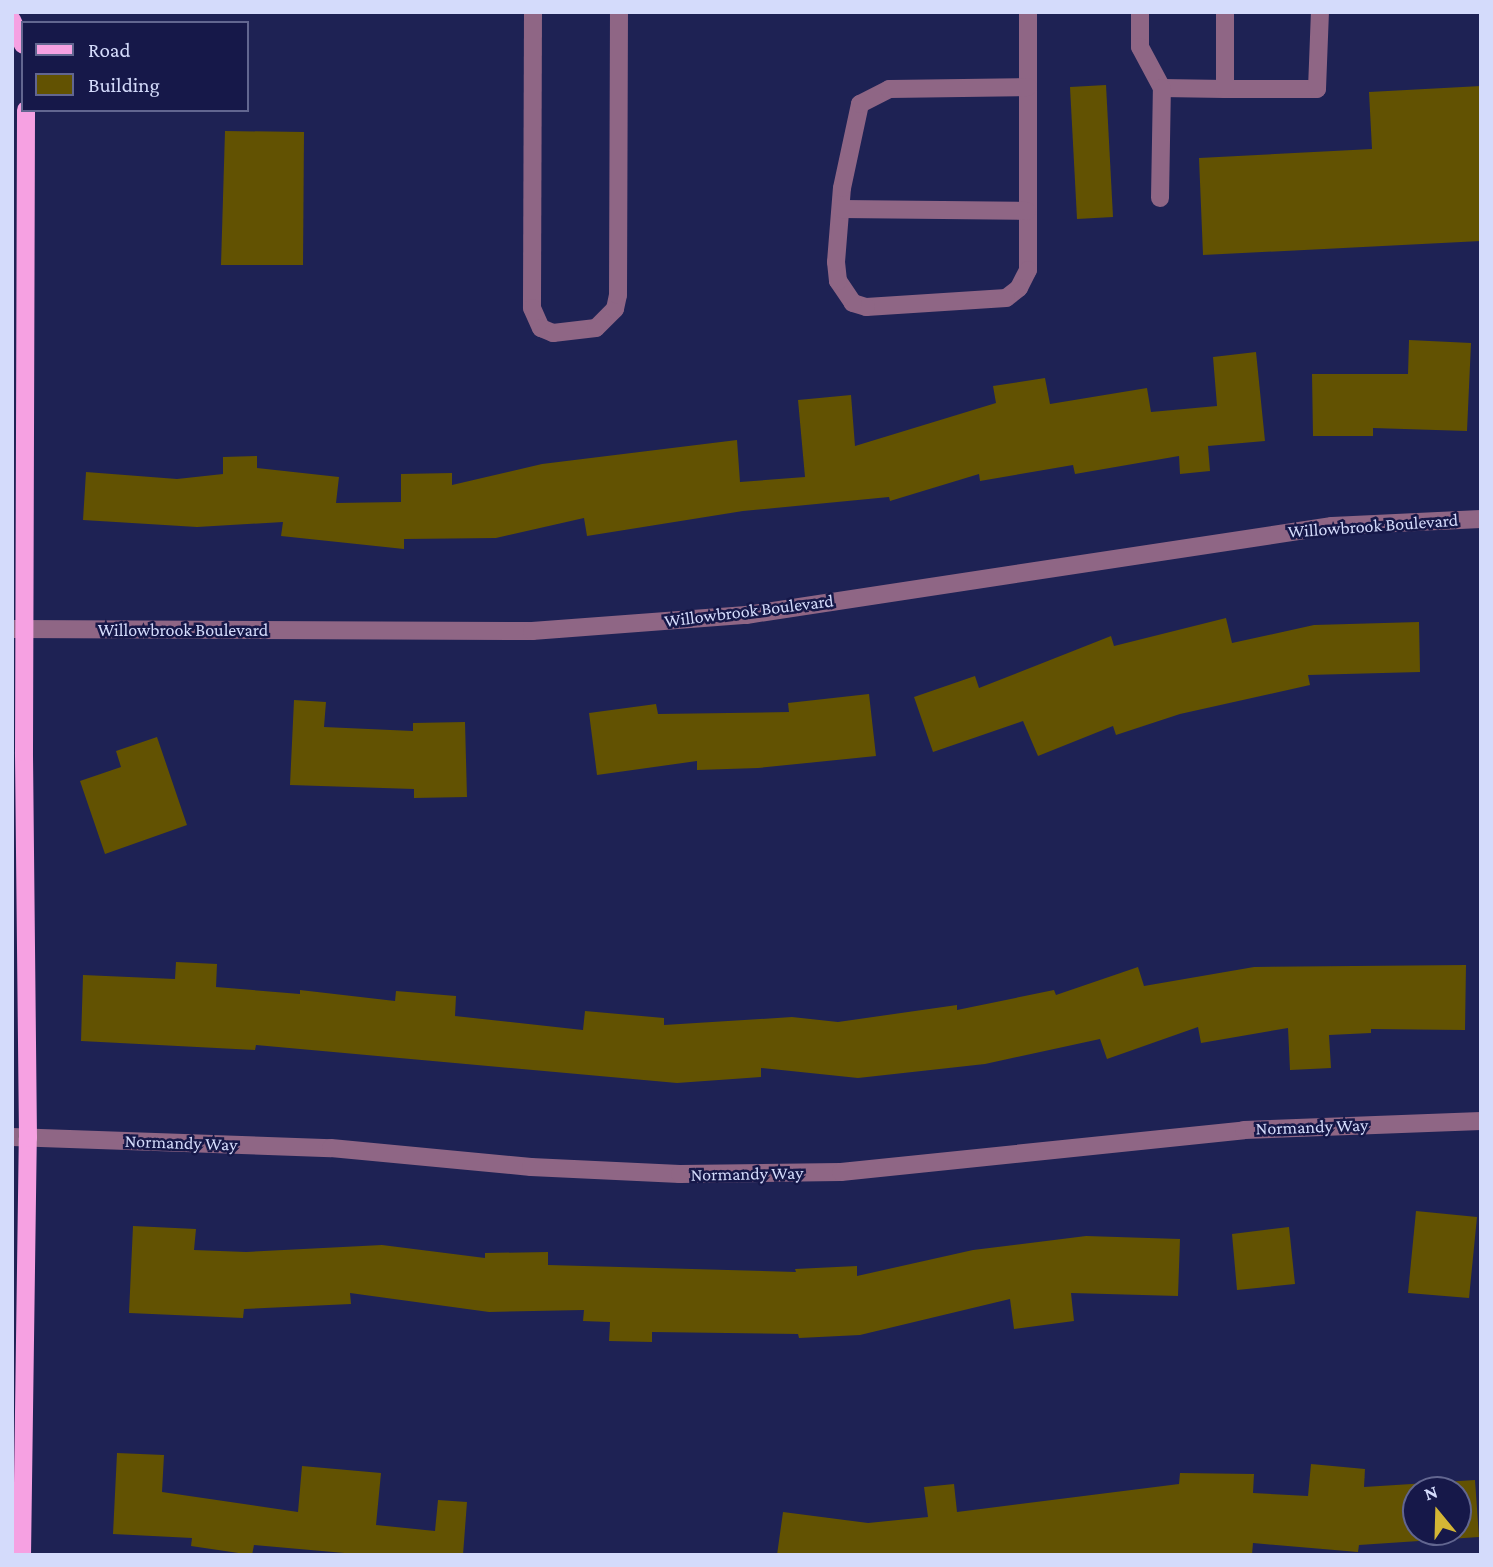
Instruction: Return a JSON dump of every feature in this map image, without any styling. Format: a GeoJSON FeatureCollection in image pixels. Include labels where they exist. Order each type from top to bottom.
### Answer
{"type":"FeatureCollection","features":[{"type":"Feature","properties":{"kind":"main road"},"geometry":{"type":"LineString","coordinates":[[12,20],[21,40]]}},
{"type":"Feature","properties":{"kind":"main road"},"geometry":{"type":"LineString","coordinates":[[22,1555],[16,1524],[20,1138],[18,752],[26,112]]}},
{"type":"Feature","properties":{"kind":"street"},"geometry":{"type":"LineString","coordinates":[[533,12],[532,308],[541,328],[553,333],[596,328],[615,309],[618,295],[619,12]]}},
{"type":"Feature","properties":{"kind":"street"},"geometry":{"type":"LineString","coordinates":[[1028,12],[1028,87],[1027,211],[1028,270],[1019,288],[1006,298],[866,307],[845,296],[838,281],[841,209],[855,118],[868,96],[889,89],[1028,87]]}},
{"type":"Feature","properties":{"kind":"street"},"geometry":{"type":"LineString","coordinates":[[1140,12],[1140,47],[1162,88],[1160,198]]}},
{"type":"Feature","properties":{"kind":"street"},"geometry":{"type":"LineString","coordinates":[[1225,12],[1225,89]]}},
{"type":"Feature","properties":{"kind":"street"},"geometry":{"type":"LineString","coordinates":[[1162,88],[1317,89],[1320,12]]}},
{"type":"Feature","properties":{"kind":"street"},"geometry":{"type":"LineString","coordinates":[[841,209],[1027,211]]}},
{"type":"Feature","properties":{"kind":"street","name":"Willowbrook Boulevard"},"geometry":{"type":"LineString","coordinates":[[19,629],[532,631],[719,617],[1332,526],[1481,519]]}},
{"type":"Feature","properties":{"kind":"street","name":"Normandy Way"},"geometry":{"type":"LineString","coordinates":[[20,1138],[331,1148],[531,1167],[680,1174],[814,1173],[1244,1130],[1481,1121]]}},
{"type":"Feature","properties":{"kind":"building"},"geometry":{"type":"Polygon","coordinates":[[[1106,85],[1113,217],[1077,219],[1070,87],[1106,85]]]}},
{"type":"Feature","properties":{"kind":"building"},"geometry":{"type":"Polygon","coordinates":[[[1481,86],[1481,241],[1203,255],[1199,158],[1372,149],[1369,92],[1481,86]]]}},
{"type":"Feature","properties":{"kind":"building"},"geometry":{"type":"Polygon","coordinates":[[[225,131],[304,132],[303,265],[221,265],[225,131]]]}},
{"type":"Feature","properties":{"kind":"building"},"geometry":{"type":"Polygon","coordinates":[[[1409,340],[1471,343],[1467,431],[1373,428],[1373,436],[1313,436],[1312,374],[1408,374],[1409,340]]]}},
{"type":"Feature","properties":{"kind":"building"},"geometry":{"type":"Polygon","coordinates":[[[1256,352],[1265,441],[1208,446],[1210,471],[1180,474],[1179,456],[1075,474],[1073,465],[980,481],[979,474],[890,501],[889,497],[743,511],[587,536],[584,518],[496,538],[404,539],[404,549],[281,536],[283,522],[197,527],[83,520],[86,472],[177,479],[223,474],[223,457],[257,456],[257,468],[339,477],[336,503],[401,502],[401,474],[452,473],[452,485],[542,464],[737,440],[740,482],[805,477],[798,400],[851,395],[855,446],[996,403],[993,386],[1045,378],[1050,404],[1147,388],[1151,412],[1217,406],[1213,357],[1256,352]]]}},
{"type":"Feature","properties":{"kind":"building"},"geometry":{"type":"Polygon","coordinates":[[[1226,618],[1232,643],[1314,625],[1419,622],[1420,672],[1308,675],[1310,685],[1180,714],[1116,735],[1113,726],[1038,756],[1023,721],[933,752],[914,697],[975,676],[979,688],[1111,636],[1114,646],[1226,618]]]}},
{"type":"Feature","properties":{"kind":"building"},"geometry":{"type":"Polygon","coordinates":[[[869,694],[876,756],[758,768],[697,770],[697,761],[597,775],[589,713],[656,704],[658,714],[789,712],[788,703],[869,694]]]}},
{"type":"Feature","properties":{"kind":"building"},"geometry":{"type":"Polygon","coordinates":[[[294,700],[326,702],[324,727],[413,731],[413,723],[465,722],[467,797],[414,798],[414,789],[290,785],[294,700]]]}},
{"type":"Feature","properties":{"kind":"building"},"geometry":{"type":"Polygon","coordinates":[[[157,737],[187,825],[105,854],[80,781],[121,767],[116,751],[157,737]]]}},
{"type":"Feature","properties":{"kind":"building"},"geometry":{"type":"Polygon","coordinates":[[[176,962],[217,964],[216,987],[300,994],[300,990],[395,1001],[396,991],[456,996],[455,1016],[583,1030],[585,1011],[664,1018],[664,1025],[792,1017],[838,1022],[957,1005],[957,1010],[1054,990],[1056,995],[1138,967],[1144,986],[1254,967],[1466,965],[1465,1030],[1371,1029],[1371,1033],[1329,1035],[1331,1068],[1290,1070],[1288,1028],[1201,1043],[1198,1027],[1107,1059],[1100,1039],[985,1064],[858,1078],[761,1068],[761,1077],[677,1083],[256,1045],[255,1050],[81,1041],[83,975],[175,979],[176,962]]]}},
{"type":"Feature","properties":{"kind":"building"},"geometry":{"type":"Polygon","coordinates":[[[1416,1211],[1477,1217],[1469,1298],[1408,1293],[1416,1211]]]}},
{"type":"Feature","properties":{"kind":"building"},"geometry":{"type":"Polygon","coordinates":[[[133,1226],[196,1229],[194,1250],[246,1252],[382,1245],[485,1258],[485,1253],[548,1252],[548,1265],[796,1272],[795,1269],[857,1266],[857,1276],[973,1250],[1086,1236],[1180,1239],[1178,1296],[1071,1293],[1074,1321],[1014,1329],[1010,1299],[860,1335],[799,1338],[798,1334],[652,1332],[652,1342],[609,1341],[610,1322],[583,1321],[584,1310],[489,1312],[350,1293],[351,1304],[244,1309],[243,1318],[129,1313],[133,1226]]]}},
{"type":"Feature","properties":{"kind":"building"},"geometry":{"type":"Polygon","coordinates":[[[1289,1227],[1295,1284],[1237,1290],[1232,1234],[1289,1227]]]}},
{"type":"Feature","properties":{"kind":"building"},"geometry":{"type":"Polygon","coordinates":[[[117,1453],[164,1455],[162,1492],[298,1512],[302,1466],[381,1473],[376,1525],[435,1531],[438,1500],[467,1502],[463,1555],[367,1555],[254,1545],[252,1555],[191,1546],[192,1538],[113,1534],[117,1453]]]}},
{"type":"Feature","properties":{"kind":"building"},"geometry":{"type":"Polygon","coordinates":[[[1311,1464],[1365,1469],[1364,1487],[1402,1485],[1402,1542],[1359,1545],[1358,1552],[1253,1543],[1252,1555],[777,1555],[783,1512],[868,1523],[928,1517],[924,1487],[954,1484],[957,1512],[1179,1484],[1180,1473],[1254,1474],[1253,1493],[1308,1496],[1311,1464]]]}},
{"type":"Feature","properties":{"kind":"building"},"geometry":{"type":"Polygon","coordinates":[[[1472,1480],[1475,1480],[1479,1537],[1472,1537],[1472,1480]]]}}]}
